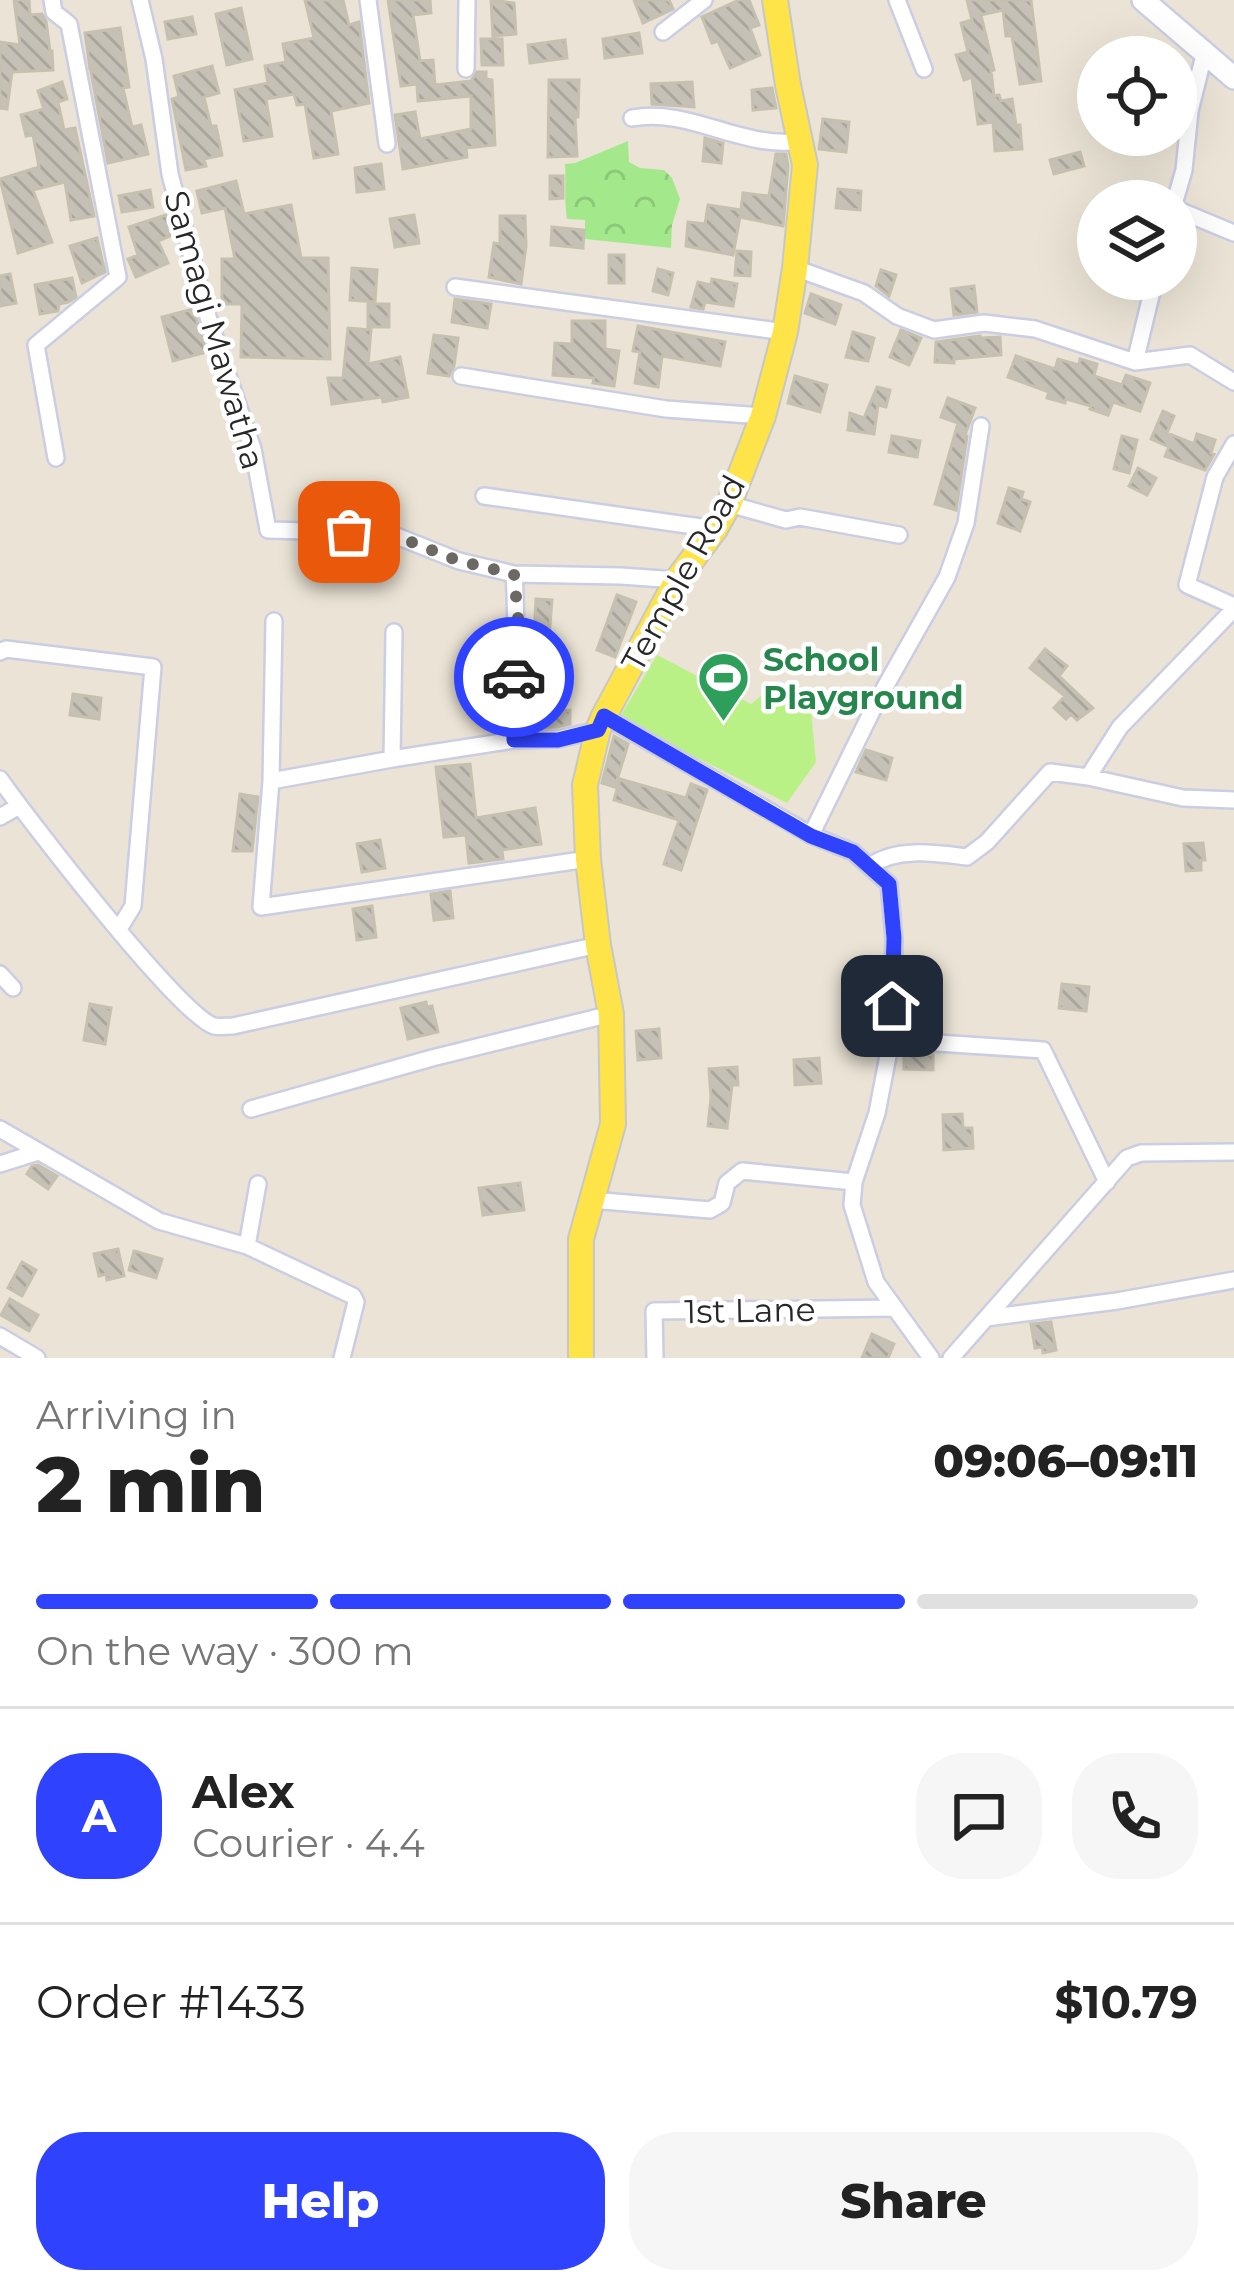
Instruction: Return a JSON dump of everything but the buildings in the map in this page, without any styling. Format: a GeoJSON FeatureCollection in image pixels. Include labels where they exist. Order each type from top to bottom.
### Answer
{"type":"FeatureCollection","features":[{"type":"Feature","properties":{"kind":"main road","name":"Temple Road"},"geometry":{"type":"LineString","coordinates":[[581,1358],[581,1239],[613,1124],[611,1014],[588,859],[585,785],[601,723],[677,580],[729,504],[763,416],[785,332],[805,165],[775,0]]}},
{"type":"Feature","properties":{"kind":"main road"},"geometry":{"type":"LineString","coordinates":[[1143,0],[1234,78]]}},
{"type":"Feature","properties":{"kind":"street"},"geometry":{"type":"LineString","coordinates":[[52,0],[54,12],[69,24],[118,277],[36,345],[56,458]]}},
{"type":"Feature","properties":{"kind":"street","name":"Samagi Mawatha"},"geometry":{"type":"LineString","coordinates":[[140,0],[154,59],[170,174],[206,311],[253,448],[268,530],[389,533],[459,561],[514,574]]}},
{"type":"Feature","properties":{"kind":"street"},"geometry":{"type":"LineString","coordinates":[[368,0],[387,144]]}},
{"type":"Feature","properties":{"kind":"street"},"geometry":{"type":"LineString","coordinates":[[466,69],[467,0]]}},
{"type":"Feature","properties":{"kind":"street"},"geometry":{"type":"LineString","coordinates":[[663,32],[704,0]]}},
{"type":"Feature","properties":{"kind":"street"},"geometry":{"type":"LineString","coordinates":[[897,0],[924,69]]}},
{"type":"Feature","properties":{"kind":"street"},"geometry":{"type":"LineString","coordinates":[[1182,180],[1190,112],[1204,55]]}},
{"type":"Feature","properties":{"kind":"street"},"geometry":{"type":"LineString","coordinates":[[632,118],[672,118],[775,143],[800,141]]}},
{"type":"Feature","properties":{"kind":"street"},"geometry":{"type":"LineString","coordinates":[[1197,215],[1234,233]]}},
{"type":"Feature","properties":{"kind":"street"},"geometry":{"type":"LineString","coordinates":[[795,268],[864,293],[897,316],[934,330],[984,323],[1035,328],[1135,362],[1190,355],[1234,382]]}},
{"type":"Feature","properties":{"kind":"street"},"geometry":{"type":"LineString","coordinates":[[455,287],[785,332]]}},
{"type":"Feature","properties":{"kind":"street"},"geometry":{"type":"LineString","coordinates":[[1135,362],[1150,300]]}},
{"type":"Feature","properties":{"kind":"street"},"geometry":{"type":"LineString","coordinates":[[461,376],[666,409],[763,416]]}},
{"type":"Feature","properties":{"kind":"street"},"geometry":{"type":"LineString","coordinates":[[811,836],[876,703],[947,577],[966,524],[981,426]]}},
{"type":"Feature","properties":{"kind":"street"},"geometry":{"type":"LineString","coordinates":[[1088,777],[1120,727],[1234,608],[1187,585],[1215,477],[1234,444]]}},
{"type":"Feature","properties":{"kind":"street"},"geometry":{"type":"LineString","coordinates":[[484,496],[715,529]]}},
{"type":"Feature","properties":{"kind":"street"},"geometry":{"type":"LineString","coordinates":[[729,504],[786,520],[800,518],[899,535]]}},
{"type":"Feature","properties":{"kind":"street"},"geometry":{"type":"LineString","coordinates":[[514,740],[518,618],[514,574],[677,580]]}},
{"type":"Feature","properties":{"kind":"street"},"geometry":{"type":"LineString","coordinates":[[274,621],[271,781],[261,908],[588,859]]}},
{"type":"Feature","properties":{"kind":"street"},"geometry":{"type":"LineString","coordinates":[[392,759],[394,632]]}},
{"type":"Feature","properties":{"kind":"street"},"geometry":{"type":"LineString","coordinates":[[0,652],[153,667],[134,906],[119,929]]}},
{"type":"Feature","properties":{"kind":"street"},"geometry":{"type":"LineString","coordinates":[[271,781],[514,740],[558,740],[601,723],[811,836],[853,852],[870,866],[889,884],[894,938],[892,1040],[852,1205],[876,1282],[931,1358]]}},
{"type":"Feature","properties":{"kind":"street"},"geometry":{"type":"LineString","coordinates":[[870,866],[884,856],[967,857],[987,842],[1049,772],[1183,798],[1234,800]]}},
{"type":"Feature","properties":{"kind":"street"},"geometry":{"type":"LineString","coordinates":[[0,779],[119,929],[184,1003],[212,1025],[233,1026],[598,945]]}},
{"type":"Feature","properties":{"kind":"street"},"geometry":{"type":"LineString","coordinates":[[0,817],[19,806]]}},
{"type":"Feature","properties":{"kind":"street"},"geometry":{"type":"LineString","coordinates":[[0,974],[14,988]]}},
{"type":"Feature","properties":{"kind":"street"},"geometry":{"type":"LineString","coordinates":[[251,1109],[611,1014]]}},
{"type":"Feature","properties":{"kind":"street"},"geometry":{"type":"LineString","coordinates":[[892,1040],[1043,1050],[1107,1182]]}},
{"type":"Feature","properties":{"kind":"street"},"geometry":{"type":"LineString","coordinates":[[0,1129],[159,1221],[247,1246],[353,1296],[356,1302],[342,1358]]}},
{"type":"Feature","properties":{"kind":"street"},"geometry":{"type":"LineString","coordinates":[[0,1164],[38,1152]]}},
{"type":"Feature","properties":{"kind":"street"},"geometry":{"type":"LineString","coordinates":[[951,1358],[1127,1158],[1141,1153],[1234,1153]]}},
{"type":"Feature","properties":{"kind":"street"},"geometry":{"type":"LineString","coordinates":[[591,1200],[710,1210],[722,1203],[727,1183],[742,1171],[854,1182]]}},
{"type":"Feature","properties":{"kind":"street"},"geometry":{"type":"LineString","coordinates":[[247,1246],[258,1184]]}},
{"type":"Feature","properties":{"kind":"street"},"geometry":{"type":"LineString","coordinates":[[986,1318],[1234,1280]]}},
{"type":"Feature","properties":{"kind":"street","name":"1st Lane"},"geometry":{"type":"LineString","coordinates":[[656,1358],[654,1311],[894,1308]]}},
{"type":"Feature","properties":{"kind":"street"},"geometry":{"type":"LineString","coordinates":[[0,1336],[38,1358]]}},
{"type":"Feature","properties":{"kind":"green space"},"geometry":{"type":"Polygon","coordinates":[[[628,141],[629,162],[664,170],[672,178],[680,199],[671,248],[585,239],[585,220],[567,219],[565,164],[628,141]]]}},
{"type":"Feature","properties":{"kind":"green space","name":"School Playground"},"geometry":{"type":"Polygon","coordinates":[[[657,655],[751,704],[771,688],[811,711],[816,762],[787,803],[621,715],[657,655]]]}},
{"type":"Feature","properties":{"kind":"way so far"},"geometry":{"type":"LineString","coordinates":[[349,532],[389,533],[459,561],[514,574],[518,618],[514,677]]}},
{"type":"Feature","properties":{"kind":"place","name":"School Playground"},"geometry":{"type":"Point","coordinates":[724,724]}},
{"type":"Feature","properties":{"kind":"route"},"geometry":{"type":"LineString","coordinates":[[514,677],[514,740],[558,740],[598,730],[604,716],[811,836],[853,852],[889,884],[894,938],[892,1006]]}}]}
